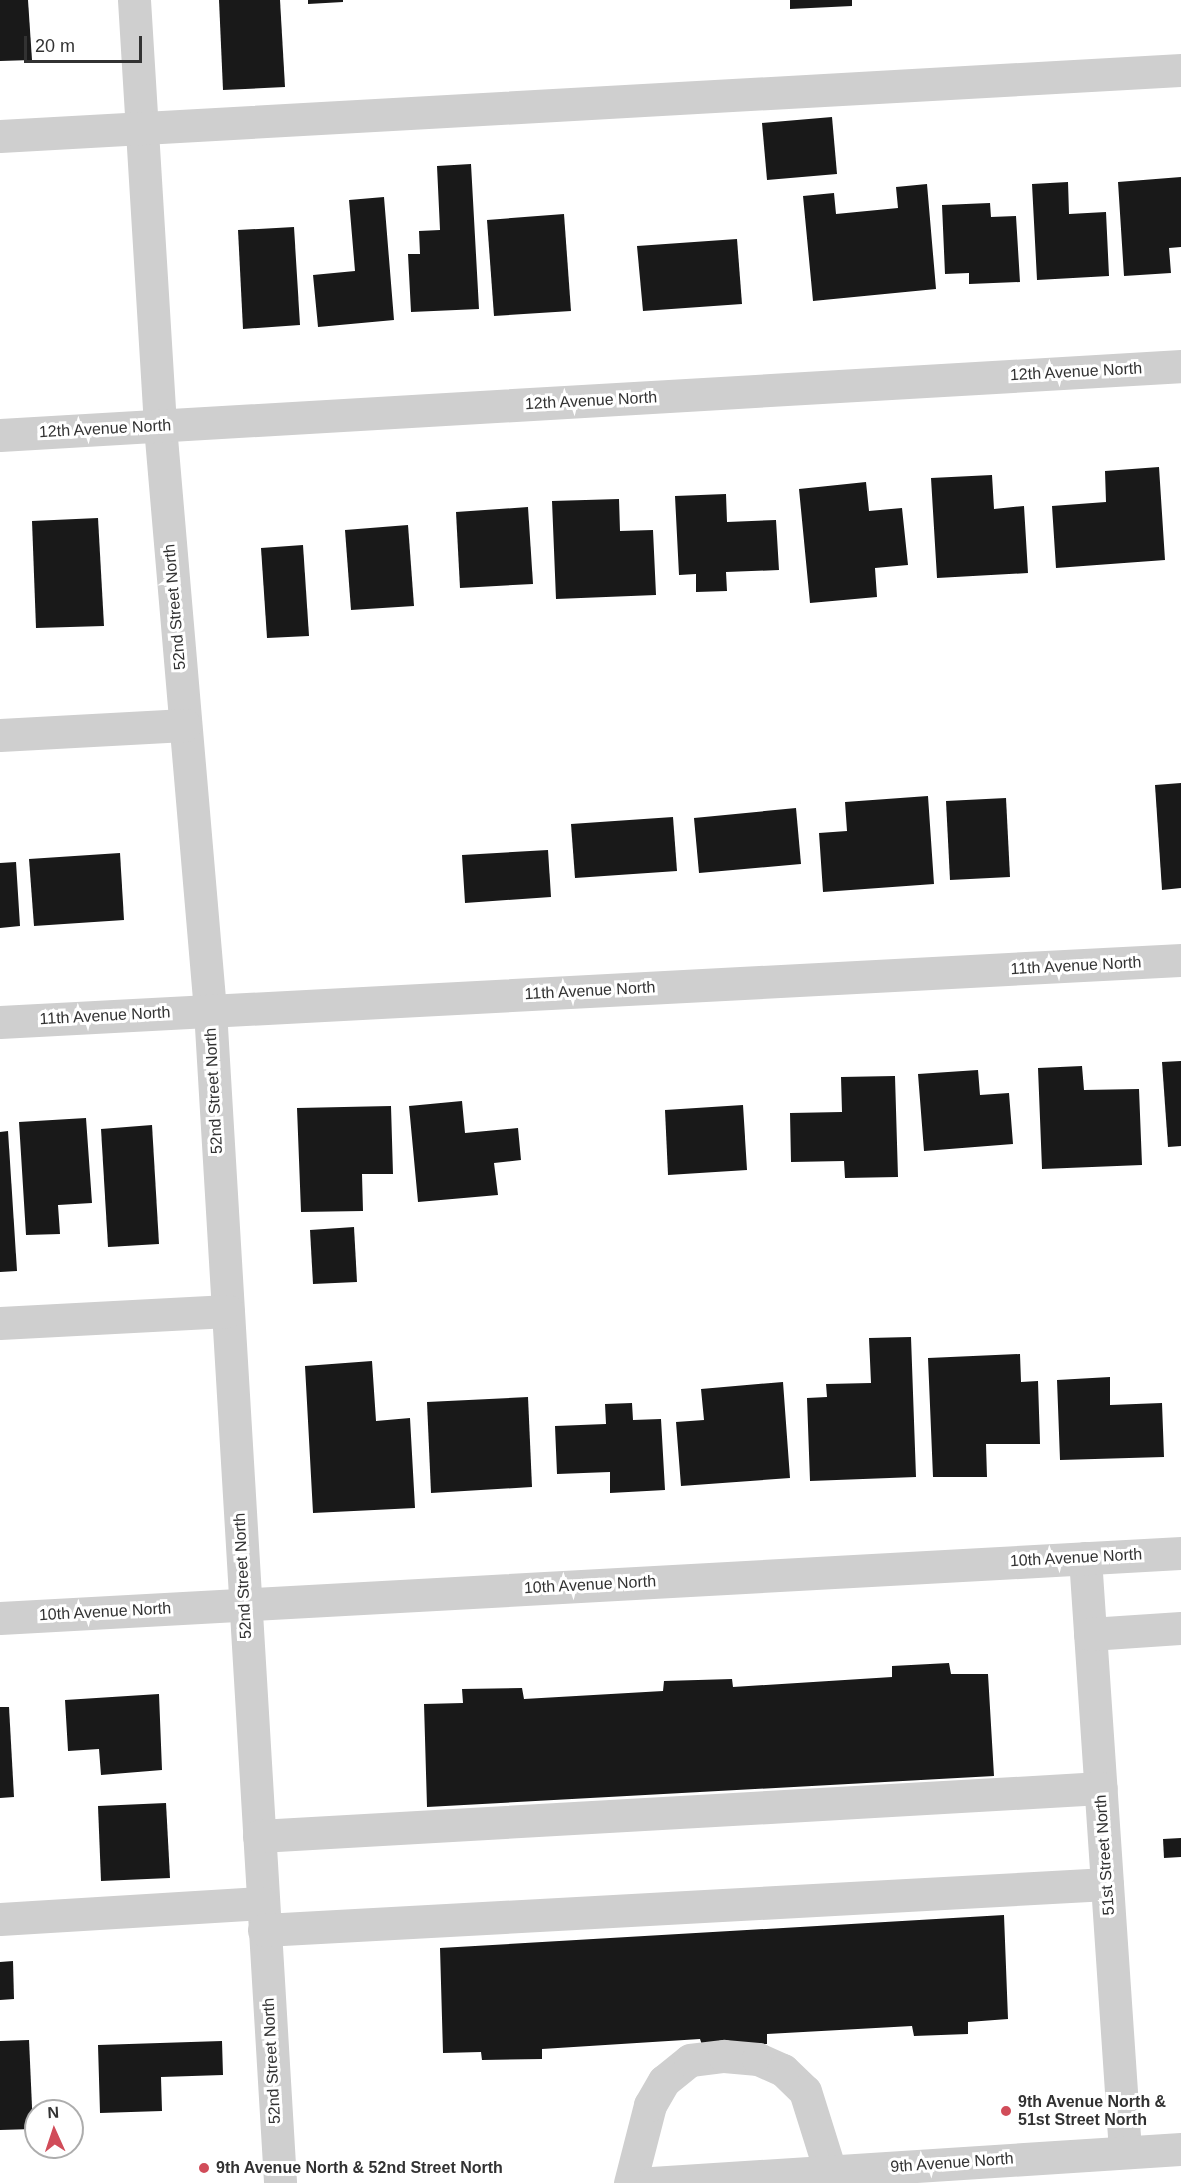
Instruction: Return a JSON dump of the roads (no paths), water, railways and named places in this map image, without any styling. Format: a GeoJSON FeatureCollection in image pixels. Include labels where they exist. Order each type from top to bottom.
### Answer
{"type":"FeatureCollection","features":[{"type":"Feature","properties":{"kind":"street","name":"52nd Street North"},"geometry":{"type":"LineString","coordinates":[[134,0],[160,426],[210,1010],[280,2183]]}},
{"type":"Feature","properties":{"kind":"street"},"geometry":{"type":"LineString","coordinates":[[0,136],[1181,70]]}},
{"type":"Feature","properties":{"kind":"street","name":"12th Avenue North"},"geometry":{"type":"LineString","coordinates":[[0,435],[1181,366]]}},
{"type":"Feature","properties":{"kind":"street"},"geometry":{"type":"LineString","coordinates":[[0,735],[185,725]]}},
{"type":"Feature","properties":{"kind":"street","name":"11th Avenue North"},"geometry":{"type":"LineString","coordinates":[[0,1022],[1181,960]]}},
{"type":"Feature","properties":{"kind":"street"},"geometry":{"type":"LineString","coordinates":[[0,1323],[228,1311]]}},
{"type":"Feature","properties":{"kind":"street","name":"10th Avenue North"},"geometry":{"type":"LineString","coordinates":[[0,1618],[1181,1553]]}},
{"type":"Feature","properties":{"kind":"street","name":"51st Street North"},"geometry":{"type":"LineString","coordinates":[[1085,1558],[1125,2151]]}},
{"type":"Feature","properties":{"kind":"street"},"geometry":{"type":"LineString","coordinates":[[1090,1634],[1181,1628]]}},
{"type":"Feature","properties":{"kind":"street"},"geometry":{"type":"LineString","coordinates":[[259,1836],[1101,1788]]}},
{"type":"Feature","properties":{"kind":"street"},"geometry":{"type":"LineString","coordinates":[[0,1919],[263,1917],[1107,1884]]}},
{"type":"Feature","properties":{"kind":"street"},"geometry":{"type":"LineString","coordinates":[[630,2183],[650,2105],[664,2081],[690,2060],[724,2056],[775,2066],[805,2091],[830,2171]]}},
{"type":"Feature","properties":{"kind":"street","name":"9th Avenue North"},"geometry":{"type":"LineString","coordinates":[[652,2183],[1181,2149]]}},
{"type":"Feature","properties":{"kind":"place","name":"9th Avenue North & 51st Street North"},"geometry":{"type":"Point","coordinates":[1006,2111]}},
{"type":"Feature","properties":{"kind":"place","name":"9th Avenue North & 52nd Street North"},"geometry":{"type":"Point","coordinates":[204,2168]}}]}
